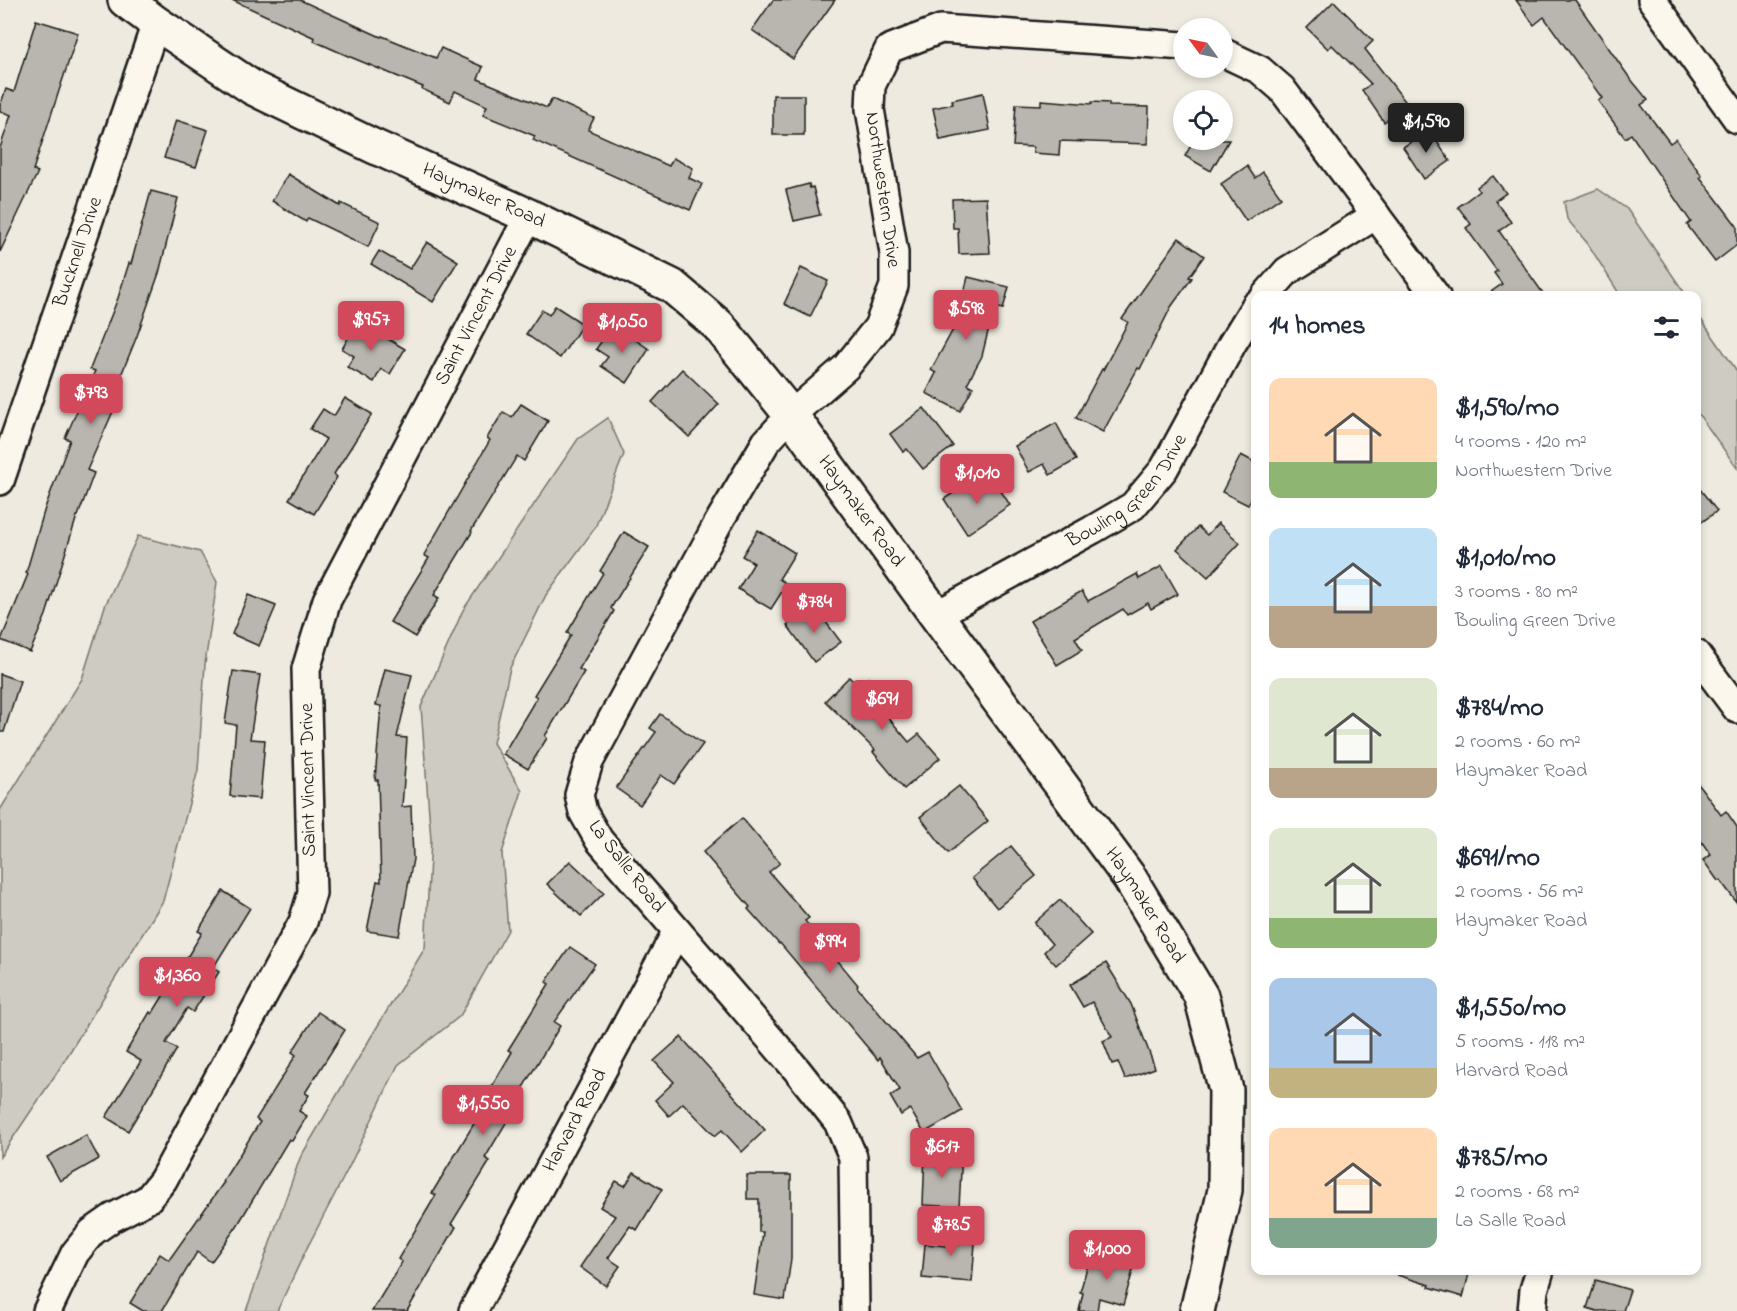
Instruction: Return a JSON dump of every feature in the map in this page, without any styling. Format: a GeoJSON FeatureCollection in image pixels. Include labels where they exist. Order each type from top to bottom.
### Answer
{"type":"FeatureCollection","features":[{"type":"Feature","properties":{"kind":"main road","name":"Haymaker Road"},"geometry":{"type":"LineString","coordinates":[[125,0],[252,88],[384,151],[529,216],[672,286],[718,325],[791,415],[1129,878],[1201,996],[1226,1090],[1225,1190],[1197,1311]]}},
{"type":"Feature","properties":{"kind":"street"},"geometry":{"type":"LineString","coordinates":[[1652,0],[1737,118]]}},
{"type":"Feature","properties":{"kind":"street","name":"Bucknell Drive"},"geometry":{"type":"LineString","coordinates":[[0,481],[156,23]]}},
{"type":"Feature","properties":{"kind":"street","name":"Northwestern Drive"},"geometry":{"type":"LineString","coordinates":[[791,415],[846,367],[878,327],[894,286],[894,253],[870,109],[871,86],[889,49],[941,28],[1173,45]]}},
{"type":"Feature","properties":{"kind":"street"},"geometry":{"type":"LineString","coordinates":[[1233,57],[1260,70],[1282,90],[1432,291]]}},
{"type":"Feature","properties":{"kind":"street"},"geometry":{"type":"LineString","coordinates":[[1269,291],[1287,271],[1376,215]]}},
{"type":"Feature","properties":{"kind":"street","name":"Saint Vincent Drive"},"geometry":{"type":"LineString","coordinates":[[47,1311],[75,1253],[92,1232],[112,1218],[148,1199],[163,1180],[303,922],[312,893],[306,669],[327,600],[529,216]]}},
{"type":"Feature","properties":{"kind":"street","name":"Bowling Green Drive"},"geometry":{"type":"LineString","coordinates":[[936,615],[1133,506],[1164,469],[1251,313]]}},
{"type":"Feature","properties":{"kind":"street","name":"La Salle Road"},"geometry":{"type":"LineString","coordinates":[[791,415],[766,442],[717,525],[589,762],[579,795],[584,812],[599,840],[838,1122],[853,1157],[855,1311]]}},
{"type":"Feature","properties":{"kind":"street"},"geometry":{"type":"LineString","coordinates":[[1701,661],[1737,710]]}},
{"type":"Feature","properties":{"kind":"street","name":"Harvard Road"},"geometry":{"type":"LineString","coordinates":[[473,1311],[677,931]]}},
{"type":"Feature","properties":{"kind":"street"},"geometry":{"type":"LineString","coordinates":[[1532,1311],[1538,1275]]}},
{"type":"Feature","properties":{"kind":"shaded area"},"geometry":{"type":"Polygon","coordinates":[[[1598,189],[1627,209],[1683,291],[1617,291],[1588,244],[1567,219],[1564,202],[1598,189]]]}},
{"type":"Feature","properties":{"kind":"shaded area"},"geometry":{"type":"Polygon","coordinates":[[[1701,319],[1737,371],[1737,468],[1701,418],[1701,319]]]}},
{"type":"Feature","properties":{"kind":"shaded area"},"geometry":{"type":"Polygon","coordinates":[[[608,418],[624,454],[595,528],[546,595],[510,668],[493,743],[522,791],[502,853],[508,930],[460,1016],[398,1065],[277,1311],[246,1311],[300,1158],[425,948],[431,840],[421,707],[463,610],[578,439],[608,418]]]}},
{"type":"Feature","properties":{"kind":"shaded area"},"geometry":{"type":"Polygon","coordinates":[[[138,536],[200,552],[217,582],[205,664],[198,770],[163,901],[58,1071],[0,1157],[0,810],[82,679],[105,606],[138,536]]]}},
{"type":"Feature","properties":{"kind":"building"},"geometry":{"type":"Polygon","coordinates":[[[232,0],[300,0],[381,37],[436,58],[441,48],[483,67],[478,79],[547,108],[552,99],[594,118],[588,130],[669,166],[673,158],[693,168],[689,178],[702,184],[690,210],[533,140],[535,136],[483,115],[487,106],[455,91],[450,102],[422,89],[423,87],[314,41],[315,38],[232,0]]]}},
{"type":"Feature","properties":{"kind":"building"},"geometry":{"type":"Polygon","coordinates":[[[773,0],[835,0],[793,59],[752,30],[773,0]]]}},
{"type":"Feature","properties":{"kind":"building"},"geometry":{"type":"Polygon","coordinates":[[[1516,0],[1575,0],[1648,100],[1641,105],[1670,143],[1676,139],[1702,176],[1700,177],[1737,226],[1737,245],[1715,262],[1687,225],[1691,222],[1631,134],[1625,138],[1598,101],[1602,98],[1544,17],[1534,25],[1516,0]]]}},
{"type":"Feature","properties":{"kind":"building"},"geometry":{"type":"Polygon","coordinates":[[[1334,1],[1373,41],[1365,49],[1408,105],[1384,122],[1362,90],[1371,84],[1332,45],[1328,49],[1307,28],[1334,1]]]}},
{"type":"Feature","properties":{"kind":"building"},"geometry":{"type":"Polygon","coordinates":[[[36,20],[78,33],[33,170],[38,172],[0,252],[0,148],[11,115],[0,111],[0,106],[6,89],[14,92],[36,20]]]}},
{"type":"Feature","properties":{"kind":"building"},"geometry":{"type":"Polygon","coordinates":[[[983,93],[990,130],[940,140],[933,108],[953,104],[952,100],[983,93]]]}},
{"type":"Feature","properties":{"kind":"building"},"geometry":{"type":"Polygon","coordinates":[[[773,95],[804,95],[804,135],[773,135],[773,95]]]}},
{"type":"Feature","properties":{"kind":"building"},"geometry":{"type":"Polygon","coordinates":[[[1041,100],[1149,107],[1148,144],[1060,141],[1059,155],[1033,153],[1033,147],[1013,146],[1016,104],[1041,105],[1041,100]]]}},
{"type":"Feature","properties":{"kind":"building"},"geometry":{"type":"Polygon","coordinates":[[[176,120],[208,130],[196,167],[164,158],[176,120]]]}},
{"type":"Feature","properties":{"kind":"building"},"geometry":{"type":"Polygon","coordinates":[[[1429,130],[1450,161],[1424,179],[1403,147],[1429,130]]]}},
{"type":"Feature","properties":{"kind":"building"},"geometry":{"type":"Polygon","coordinates":[[[1188,150],[1223,150],[1211,171],[1185,156],[1188,150]]]}},
{"type":"Feature","properties":{"kind":"building"},"geometry":{"type":"Polygon","coordinates":[[[1247,166],[1255,178],[1263,172],[1281,197],[1246,221],[1221,184],[1247,166]]]}},
{"type":"Feature","properties":{"kind":"building"},"geometry":{"type":"Polygon","coordinates":[[[288,174],[340,206],[341,203],[380,222],[368,247],[308,218],[306,222],[272,201],[288,174]]]}},
{"type":"Feature","properties":{"kind":"building"},"geometry":{"type":"Polygon","coordinates":[[[1493,176],[1506,193],[1495,201],[1511,222],[1499,231],[1541,291],[1492,291],[1502,284],[1494,273],[1497,271],[1466,228],[1471,224],[1458,207],[1479,191],[1477,187],[1493,176]]]}},
{"type":"Feature","properties":{"kind":"building"},"geometry":{"type":"Polygon","coordinates":[[[809,184],[810,188],[813,187],[820,215],[794,221],[786,190],[809,184]]]}},
{"type":"Feature","properties":{"kind":"building"},"geometry":{"type":"Polygon","coordinates":[[[151,191],[178,198],[159,273],[109,405],[115,407],[87,470],[94,473],[77,516],[46,615],[30,652],[1,640],[28,574],[26,573],[45,508],[70,440],[65,438],[95,371],[90,369],[129,263],[131,264],[151,191]]]}},
{"type":"Feature","properties":{"kind":"building"},"geometry":{"type":"Polygon","coordinates":[[[986,198],[990,253],[959,254],[958,228],[953,228],[952,199],[986,198]]]}},
{"type":"Feature","properties":{"kind":"building"},"geometry":{"type":"Polygon","coordinates":[[[1179,238],[1204,256],[1189,277],[1192,278],[1171,307],[1140,369],[1138,368],[1103,432],[1076,418],[1128,322],[1122,319],[1179,238]]]}},
{"type":"Feature","properties":{"kind":"building"},"geometry":{"type":"Polygon","coordinates":[[[427,242],[458,261],[433,302],[371,264],[379,251],[410,269],[427,242]]]}},
{"type":"Feature","properties":{"kind":"building"},"geometry":{"type":"Polygon","coordinates":[[[801,268],[828,281],[810,317],[784,304],[801,268]]]}},
{"type":"Feature","properties":{"kind":"building"},"geometry":{"type":"Polygon","coordinates":[[[968,277],[1009,287],[1003,309],[994,307],[982,356],[967,384],[973,387],[960,411],[926,393],[936,373],[931,370],[956,324],[949,323],[957,291],[964,293],[968,277]]]}},
{"type":"Feature","properties":{"kind":"building"},"geometry":{"type":"Polygon","coordinates":[[[555,306],[583,324],[560,358],[526,334],[542,310],[549,315],[555,306]]]}},
{"type":"Feature","properties":{"kind":"building"},"geometry":{"type":"Polygon","coordinates":[[[358,321],[405,349],[390,374],[381,369],[374,382],[347,367],[354,356],[342,349],[358,321]]]}},
{"type":"Feature","properties":{"kind":"building"},"geometry":{"type":"Polygon","coordinates":[[[613,325],[649,349],[627,383],[601,366],[608,357],[596,349],[613,325]]]}},
{"type":"Feature","properties":{"kind":"building"},"geometry":{"type":"Polygon","coordinates":[[[682,369],[719,404],[689,437],[652,402],[682,369]]]}},
{"type":"Feature","properties":{"kind":"building"},"geometry":{"type":"Polygon","coordinates":[[[345,398],[372,414],[334,474],[337,477],[314,514],[289,499],[326,439],[310,429],[323,409],[334,416],[345,398]]]}},
{"type":"Feature","properties":{"kind":"building"},"geometry":{"type":"Polygon","coordinates":[[[521,404],[548,421],[524,461],[517,456],[434,595],[439,598],[415,637],[390,622],[429,558],[424,555],[490,440],[487,438],[503,412],[512,417],[521,404]]]}},
{"type":"Feature","properties":{"kind":"building"},"geometry":{"type":"Polygon","coordinates":[[[924,408],[953,446],[923,469],[907,449],[903,452],[890,434],[924,408]]]}},
{"type":"Feature","properties":{"kind":"building"},"geometry":{"type":"Polygon","coordinates":[[[1056,423],[1076,460],[1050,475],[1044,464],[1029,472],[1015,446],[1056,423]]]}},
{"type":"Feature","properties":{"kind":"building"},"geometry":{"type":"Polygon","coordinates":[[[1241,455],[1251,460],[1251,499],[1248,505],[1222,492],[1241,455]]]}},
{"type":"Feature","properties":{"kind":"building"},"geometry":{"type":"Polygon","coordinates":[[[994,480],[1010,505],[967,534],[944,499],[970,482],[976,491],[994,480]]]}},
{"type":"Feature","properties":{"kind":"building"},"geometry":{"type":"Polygon","coordinates":[[[1701,490],[1717,511],[1701,522],[1701,490]]]}},
{"type":"Feature","properties":{"kind":"building"},"geometry":{"type":"Polygon","coordinates":[[[1218,523],[1240,543],[1208,577],[1177,549],[1198,527],[1207,535],[1218,523]]]}},
{"type":"Feature","properties":{"kind":"building"},"geometry":{"type":"Polygon","coordinates":[[[758,530],[795,553],[779,579],[787,584],[771,609],[738,589],[754,563],[742,556],[758,530]]]}},
{"type":"Feature","properties":{"kind":"building"},"geometry":{"type":"Polygon","coordinates":[[[624,532],[649,547],[611,608],[614,611],[579,669],[584,672],[528,769],[503,754],[537,697],[534,695],[571,635],[567,633],[603,573],[600,571],[624,532]]]}},
{"type":"Feature","properties":{"kind":"building"},"geometry":{"type":"Polygon","coordinates":[[[1162,566],[1178,594],[1151,609],[1148,603],[1127,615],[1123,609],[1075,638],[1082,650],[1057,665],[1030,621],[1082,591],[1088,601],[1137,574],[1139,579],[1162,566]]]}},
{"type":"Feature","properties":{"kind":"building"},"geometry":{"type":"Polygon","coordinates":[[[248,595],[276,606],[259,646],[232,634],[248,595]]]}},
{"type":"Feature","properties":{"kind":"building"},"geometry":{"type":"Polygon","coordinates":[[[813,605],[841,642],[814,662],[787,625],[813,605]]]}},
{"type":"Feature","properties":{"kind":"building"},"geometry":{"type":"Polygon","coordinates":[[[385,669],[412,675],[397,737],[407,738],[402,807],[411,806],[413,859],[399,936],[367,931],[377,881],[381,882],[378,780],[375,780],[381,706],[376,705],[385,669]]]}},
{"type":"Feature","properties":{"kind":"building"},"geometry":{"type":"Polygon","coordinates":[[[233,671],[260,675],[250,739],[265,740],[260,799],[230,796],[236,725],[225,723],[233,671]]]}},
{"type":"Feature","properties":{"kind":"building"},"geometry":{"type":"Polygon","coordinates":[[[0,674],[20,681],[4,732],[0,732],[0,674]]]}},
{"type":"Feature","properties":{"kind":"building"},"geometry":{"type":"Polygon","coordinates":[[[849,677],[859,687],[868,678],[889,699],[880,708],[909,742],[919,734],[940,758],[904,789],[873,752],[875,750],[825,701],[849,677]]]}},
{"type":"Feature","properties":{"kind":"building"},"geometry":{"type":"Polygon","coordinates":[[[660,714],[703,744],[674,784],[661,775],[640,805],[616,788],[656,732],[650,728],[660,714]]]}},
{"type":"Feature","properties":{"kind":"building"},"geometry":{"type":"Polygon","coordinates":[[[959,786],[988,821],[948,853],[920,817],[959,786]]]}},
{"type":"Feature","properties":{"kind":"building"},"geometry":{"type":"Polygon","coordinates":[[[1701,788],[1721,815],[1726,811],[1737,827],[1737,903],[1703,860],[1711,855],[1701,841],[1701,788]]]}},
{"type":"Feature","properties":{"kind":"building"},"geometry":{"type":"Polygon","coordinates":[[[742,818],[780,863],[769,872],[809,918],[805,921],[917,1058],[928,1052],[962,1111],[924,1133],[910,1109],[901,1115],[890,1096],[900,1090],[880,1057],[878,1060],[780,943],[748,909],[750,907],[703,852],[742,818]]]}},
{"type":"Feature","properties":{"kind":"building"},"geometry":{"type":"Polygon","coordinates":[[[1011,846],[1036,876],[997,908],[972,878],[1011,846]]]}},
{"type":"Feature","properties":{"kind":"building"},"geometry":{"type":"Polygon","coordinates":[[[570,861],[604,893],[581,916],[547,884],[570,861]]]}},
{"type":"Feature","properties":{"kind":"building"},"geometry":{"type":"Polygon","coordinates":[[[223,891],[250,908],[213,968],[219,972],[193,1012],[187,1008],[166,1043],[177,1049],[128,1131],[106,1117],[141,1061],[126,1052],[202,933],[198,931],[223,891]]]}},
{"type":"Feature","properties":{"kind":"building"},"geometry":{"type":"Polygon","coordinates":[[[1060,900],[1091,934],[1056,965],[1044,952],[1052,944],[1034,923],[1060,900]]]}},
{"type":"Feature","properties":{"kind":"building"},"geometry":{"type":"Polygon","coordinates":[[[570,947],[595,964],[554,1022],[560,1026],[519,1094],[522,1096],[485,1158],[490,1161],[451,1224],[456,1227],[407,1311],[372,1311],[402,1262],[398,1259],[436,1195],[432,1193],[475,1122],[472,1120],[512,1052],[508,1050],[549,984],[546,982],[570,947]]]}},
{"type":"Feature","properties":{"kind":"building"},"geometry":{"type":"Polygon","coordinates":[[[1106,963],[1131,1004],[1155,1068],[1125,1079],[1118,1062],[1112,1064],[1103,1041],[1112,1037],[1092,1002],[1083,1007],[1070,985],[1106,963]]]}},
{"type":"Feature","properties":{"kind":"building"},"geometry":{"type":"Polygon","coordinates":[[[318,1012],[345,1030],[305,1093],[309,1095],[299,1111],[307,1116],[292,1141],[289,1139],[237,1226],[211,1262],[197,1252],[162,1311],[143,1311],[130,1303],[160,1254],[169,1260],[224,1182],[260,1122],[256,1119],[296,1055],[292,1052],[318,1012]]]}},
{"type":"Feature","properties":{"kind":"building"},"geometry":{"type":"Polygon","coordinates":[[[681,1037],[765,1130],[742,1152],[722,1130],[715,1136],[683,1103],[669,1116],[655,1100],[674,1082],[654,1061],[681,1037]]]}},
{"type":"Feature","properties":{"kind":"building"},"geometry":{"type":"Polygon","coordinates":[[[86,1135],[99,1159],[60,1181],[47,1157],[86,1135]]]}},
{"type":"Feature","properties":{"kind":"building"},"geometry":{"type":"Polygon","coordinates":[[[925,1151],[962,1153],[959,1207],[923,1205],[925,1151]]]}},
{"type":"Feature","properties":{"kind":"building"},"geometry":{"type":"Polygon","coordinates":[[[634,1172],[662,1189],[637,1230],[630,1226],[608,1258],[620,1266],[606,1286],[580,1267],[615,1216],[600,1207],[616,1181],[625,1186],[634,1172]]]}},
{"type":"Feature","properties":{"kind":"building"},"geometry":{"type":"Polygon","coordinates":[[[747,1175],[791,1175],[791,1259],[785,1300],[754,1295],[763,1232],[759,1232],[759,1199],[747,1199],[747,1175]]]}},
{"type":"Feature","properties":{"kind":"building"},"geometry":{"type":"Polygon","coordinates":[[[947,1228],[976,1231],[972,1282],[922,1278],[925,1244],[946,1246],[947,1228]]]}},
{"type":"Feature","properties":{"kind":"building"},"geometry":{"type":"Polygon","coordinates":[[[1104,1251],[1136,1260],[1123,1305],[1099,1298],[1097,1311],[1079,1311],[1083,1293],[1080,1292],[1088,1264],[1099,1267],[1104,1251]]]}},
{"type":"Feature","properties":{"kind":"building"},"geometry":{"type":"Polygon","coordinates":[[[1397,1275],[1469,1275],[1463,1297],[1429,1287],[1430,1285],[1397,1275]]]}},
{"type":"Feature","properties":{"kind":"building"},"geometry":{"type":"Polygon","coordinates":[[[1596,1280],[1630,1290],[1623,1311],[1597,1311],[1587,1308],[1596,1280]]]}}]}
